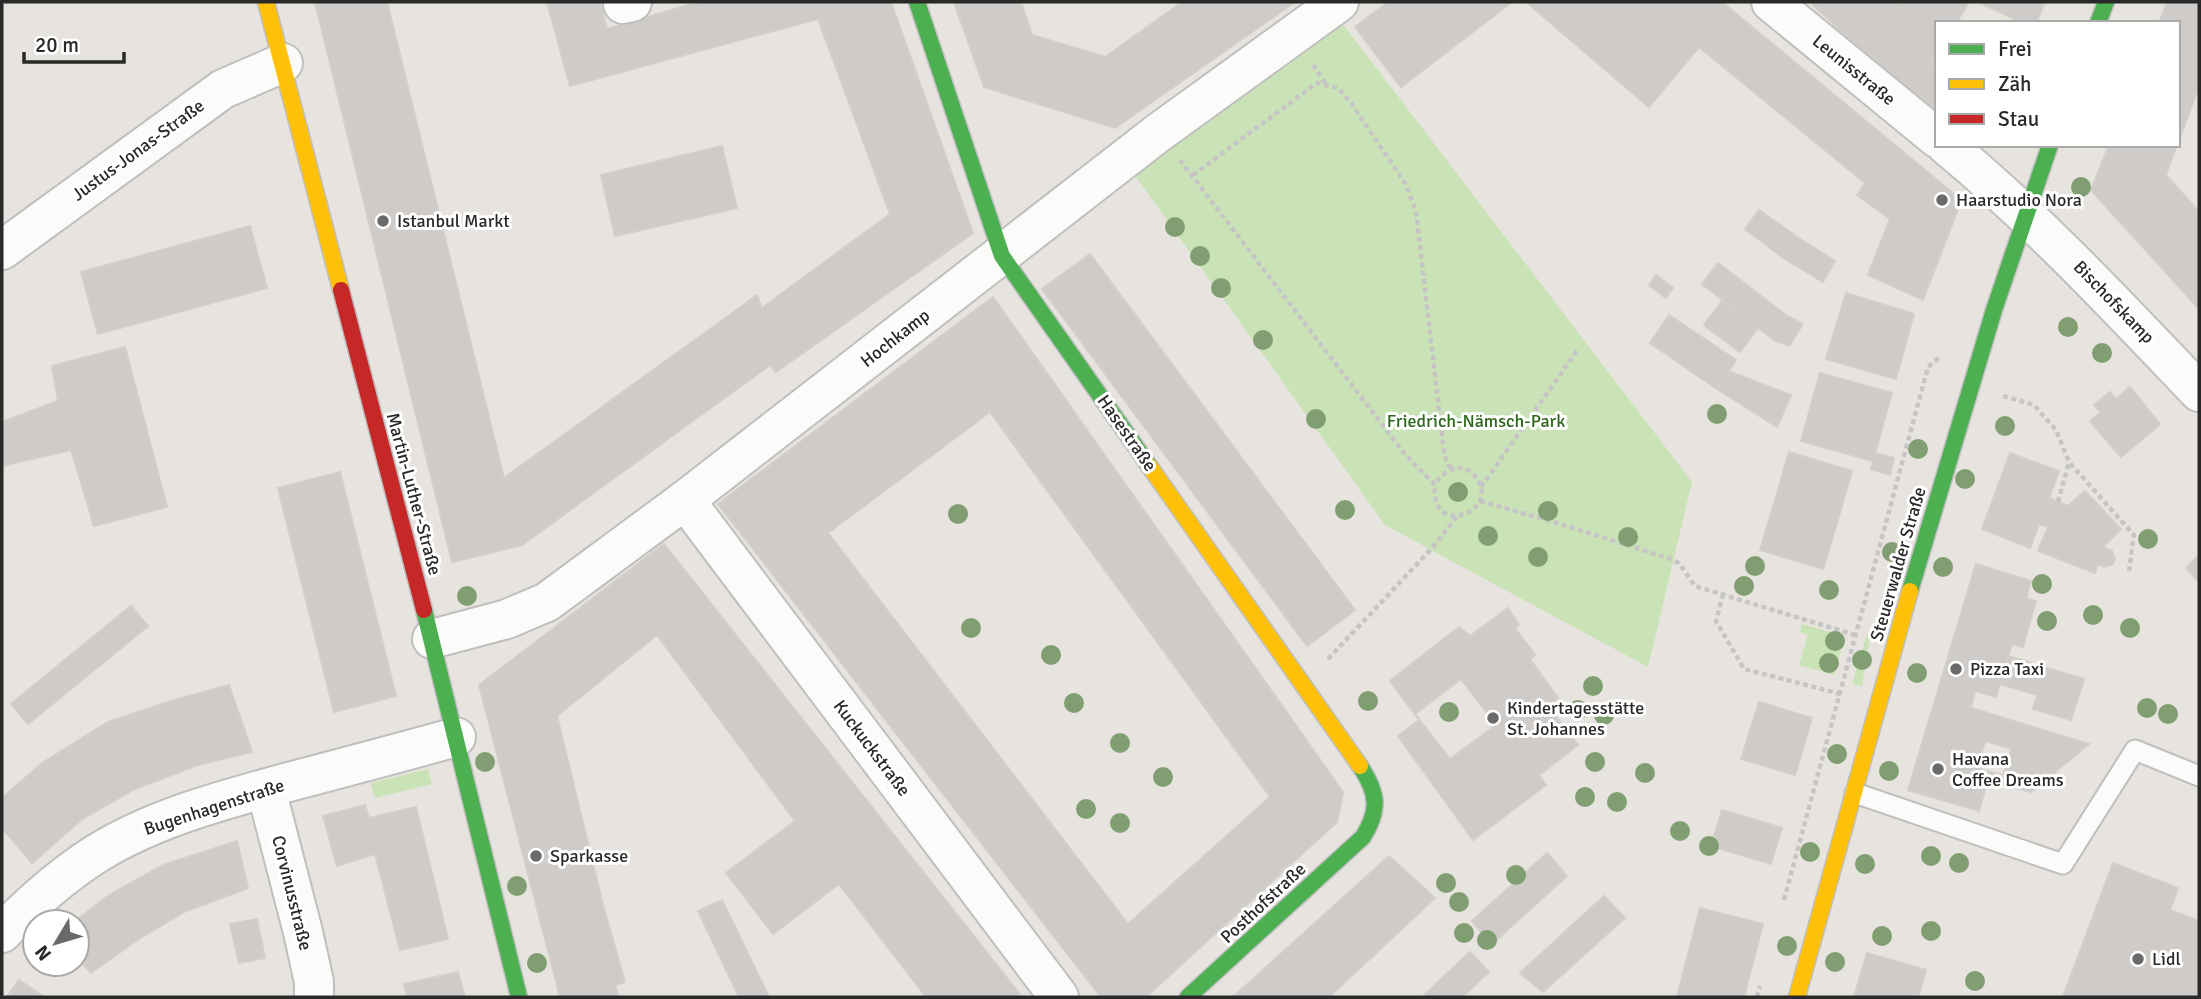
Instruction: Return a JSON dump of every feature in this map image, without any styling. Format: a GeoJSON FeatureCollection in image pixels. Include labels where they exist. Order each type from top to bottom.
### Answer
{"type":"FeatureCollection","features":[{"type":"Feature","properties":{"kind":"street","name":"Martin-Luther-Straße"},"geometry":{"type":"LineString","coordinates":[[266,2],[432,639],[519,997]]}},
{"type":"Feature","properties":{"kind":"street","name":"Hasestraße"},"geometry":{"type":"LineString","coordinates":[[917,2],[1002,256],[1363,770],[1373,788],[1376,801],[1376,812],[1363,837]]}},
{"type":"Feature","properties":{"kind":"street","name":"Hochkamp"},"geometry":{"type":"LineString","coordinates":[[432,639],[507,619],[547,602],[685,500],[1158,133],[1339,2]]}},
{"type":"Feature","properties":{"kind":"street","name":"Leunisstraße"},"geometry":{"type":"LineString","coordinates":[[1771,2],[1935,136]]}},
{"type":"Feature","properties":{"kind":"street"},"geometry":{"type":"LineString","coordinates":[[2099,21],[2106,2]]}},
{"type":"Feature","properties":{"kind":"street","name":"Justus-Jonas-Straße"},"geometry":{"type":"LineString","coordinates":[[2,250],[223,89],[283,63]]}},
{"type":"Feature","properties":{"kind":"street"},"geometry":{"type":"LineString","coordinates":[[1947,147],[2026,215]]}},
{"type":"Feature","properties":{"kind":"street","name":"Steuerwalder Straße"},"geometry":{"type":"LineString","coordinates":[[1797,997],[1929,524],[2049,147]]}},
{"type":"Feature","properties":{"kind":"street","name":"Bischofskamp"},"geometry":{"type":"LineString","coordinates":[[2026,215],[2078,265],[2199,392]]}},
{"type":"Feature","properties":{"kind":"street","name":"Kuckuckstraße"},"geometry":{"type":"LineString","coordinates":[[685,500],[1059,997]]}},
{"type":"Feature","properties":{"kind":"street","name":"Bugenhagenstraße"},"geometry":{"type":"LineString","coordinates":[[2,933],[37,896],[67,873],[98,853],[162,820],[456,737]]}},
{"type":"Feature","properties":{"kind":"street","name":"Corvinusstraße"},"geometry":{"type":"LineString","coordinates":[[267,789],[303,932],[314,982],[314,997]]}},
{"type":"Feature","properties":{"kind":"street","name":"Posthofstraße"},"geometry":{"type":"LineString","coordinates":[[1188,997],[1363,837]]}},
{"type":"Feature","properties":{"kind":"lane"},"geometry":{"type":"LineString","coordinates":[[1854,793],[2063,864],[2135,750],[2199,776]]}},
{"type":"Feature","properties":{"kind":"path"},"geometry":{"type":"LineString","coordinates":[[1158,133],[1405,453],[1434,485],[1438,507],[1449,515],[1458,516],[1474,510],[1480,501],[1481,487],[1476,477],[1463,469],[1448,465],[1444,453],[1416,211],[1405,183],[1352,103],[1338,88],[1317,83],[1192,175]]}},
{"type":"Feature","properties":{"kind":"path"},"geometry":{"type":"LineString","coordinates":[[1481,487],[1579,348]]}},
{"type":"Feature","properties":{"kind":"path"},"geometry":{"type":"LineString","coordinates":[[1971,386],[2034,405],[2056,430],[2069,462],[2134,535],[2129,570]]}},
{"type":"Feature","properties":{"kind":"path"},"geometry":{"type":"LineString","coordinates":[[2058,502],[2069,462]]}},
{"type":"Feature","properties":{"kind":"path"},"geometry":{"type":"LineString","coordinates":[[1434,485],[1440,476],[1452,468]]}},
{"type":"Feature","properties":{"kind":"path"},"geometry":{"type":"LineString","coordinates":[[1480,501],[1668,558],[1679,564],[1695,586],[1855,635]]}},
{"type":"Feature","properties":{"kind":"path"},"geometry":{"type":"LineString","coordinates":[[1303,685],[1434,546],[1458,516]]}},
{"type":"Feature","properties":{"kind":"path"},"geometry":{"type":"LineString","coordinates":[[1723,594],[1716,621],[1744,668],[1841,694]]}},
{"type":"Feature","properties":{"kind":"green space","name":"Friedrich-Nämsch-Park"},"geometry":{"type":"Polygon","coordinates":[[[1336,15],[1692,482],[1648,667],[1385,525],[1126,163],[1336,15]]]}},
{"type":"Feature","properties":{"kind":"green space"},"geometry":{"type":"Polygon","coordinates":[[[1802,624],[1845,636],[1834,675],[1799,665],[1808,635],[1800,632],[1802,624]]]}},
{"type":"Feature","properties":{"kind":"green space"},"geometry":{"type":"Polygon","coordinates":[[[1871,630],[1862,686],[1852,684],[1867,634],[1871,630]]]}},
{"type":"Feature","properties":{"kind":"green space"},"geometry":{"type":"Polygon","coordinates":[[[428,769],[432,784],[375,798],[371,783],[428,769]]]}},
{"type":"Feature","properties":{"kind":"building"},"geometry":{"type":"Polygon","coordinates":[[[315,2],[387,2],[504,478],[757,295],[762,308],[890,214],[818,19],[570,86],[547,2],[600,2],[607,29],[698,2],[891,2],[973,233],[776,372],[770,365],[522,545],[452,562],[315,2]]]}},
{"type":"Feature","properties":{"kind":"building"},"geometry":{"type":"Polygon","coordinates":[[[954,2],[1021,2],[1032,35],[1105,57],[1182,2],[1295,2],[1115,128],[984,87],[954,2]]]}},
{"type":"Feature","properties":{"kind":"building"},"geometry":{"type":"Polygon","coordinates":[[[1388,2],[1512,2],[1401,87],[1355,27],[1388,2]]]}},
{"type":"Feature","properties":{"kind":"building"},"geometry":{"type":"Polygon","coordinates":[[[1526,2],[1722,2],[1953,193],[1957,212],[1923,300],[1868,275],[1890,219],[1857,195],[1865,183],[1699,47],[1649,107],[1526,2]]]}},
{"type":"Feature","properties":{"kind":"building"},"geometry":{"type":"Polygon","coordinates":[[[1815,2],[1902,2],[1863,51],[1813,5],[1815,2]]]}},
{"type":"Feature","properties":{"kind":"building"},"geometry":{"type":"Polygon","coordinates":[[[1902,2],[1969,2],[1957,21],[1935,21],[1935,58],[1914,92],[1863,51],[1902,2]]]}},
{"type":"Feature","properties":{"kind":"building"},"geometry":{"type":"Polygon","coordinates":[[[1978,2],[2045,2],[2037,21],[2019,21],[1978,2]]]}},
{"type":"Feature","properties":{"kind":"building"},"geometry":{"type":"Polygon","coordinates":[[[2167,2],[2199,2],[2199,86],[2180,138],[2180,21],[2160,21],[2167,2]]]}},
{"type":"Feature","properties":{"kind":"building"},"geometry":{"type":"Polygon","coordinates":[[[1935,58],[1935,108],[1914,92],[1935,58]]]}},
{"type":"Feature","properties":{"kind":"building"},"geometry":{"type":"Polygon","coordinates":[[[722,146],[737,208],[615,236],[601,175],[722,146]]]}},
{"type":"Feature","properties":{"kind":"building"},"geometry":{"type":"Polygon","coordinates":[[[2108,147],[2176,147],[2166,175],[2199,212],[2199,309],[2091,190],[2108,147]]]}},
{"type":"Feature","properties":{"kind":"building"},"geometry":{"type":"Polygon","coordinates":[[[1759,210],[1835,261],[1823,282],[1785,259],[1745,229],[1759,210]]]}},
{"type":"Feature","properties":{"kind":"building"},"geometry":{"type":"Polygon","coordinates":[[[250,226],[267,288],[98,334],[81,272],[250,226]]]}},
{"type":"Feature","properties":{"kind":"building"},"geometry":{"type":"Polygon","coordinates":[[[1090,254],[1355,610],[1307,646],[1042,289],[1090,254]]]}},
{"type":"Feature","properties":{"kind":"building"},"geometry":{"type":"Polygon","coordinates":[[[1718,263],[1787,316],[1803,324],[1789,346],[1774,340],[1702,284],[1718,263]]]}},
{"type":"Feature","properties":{"kind":"building"},"geometry":{"type":"Polygon","coordinates":[[[1656,275],[1673,288],[1666,298],[1649,285],[1656,275]]]}},
{"type":"Feature","properties":{"kind":"building"},"geometry":{"type":"Polygon","coordinates":[[[1846,293],[1914,314],[1896,379],[1826,359],[1846,293]]]}},
{"type":"Feature","properties":{"kind":"building"},"geometry":{"type":"Polygon","coordinates":[[[993,297],[1343,792],[1337,822],[1146,997],[1101,997],[718,504],[993,297]],[[990,412],[828,533],[1128,924],[1270,797],[990,412]]]}},
{"type":"Feature","properties":{"kind":"building"},"geometry":{"type":"Polygon","coordinates":[[[1722,301],[1758,328],[1740,352],[1704,325],[1722,301]]]}},
{"type":"Feature","properties":{"kind":"building"},"geometry":{"type":"Polygon","coordinates":[[[1669,315],[1736,360],[1717,389],[1650,343],[1669,315]]]}},
{"type":"Feature","properties":{"kind":"building"},"geometry":{"type":"Polygon","coordinates":[[[125,347],[167,507],[94,526],[71,450],[2,466],[2,422],[58,401],[52,366],[125,347]]]}},
{"type":"Feature","properties":{"kind":"building"},"geometry":{"type":"Polygon","coordinates":[[[1728,371],[1791,395],[1777,427],[1717,389],[1728,371]]]}},
{"type":"Feature","properties":{"kind":"building"},"geometry":{"type":"Polygon","coordinates":[[[1820,373],[1892,393],[1873,461],[1801,441],[1820,373]]]}},
{"type":"Feature","properties":{"kind":"building"},"geometry":{"type":"Polygon","coordinates":[[[2130,387],[2160,424],[2121,457],[2090,421],[2101,412],[2094,405],[2110,392],[2116,399],[2130,387]]]}},
{"type":"Feature","properties":{"kind":"building"},"geometry":{"type":"Polygon","coordinates":[[[1789,452],[1852,471],[1836,526],[1773,507],[1789,452]]]}},
{"type":"Feature","properties":{"kind":"building"},"geometry":{"type":"Polygon","coordinates":[[[1875,453],[1894,458],[1890,475],[1871,469],[1875,453]]]}},
{"type":"Feature","properties":{"kind":"building"},"geometry":{"type":"Polygon","coordinates":[[[2010,453],[2059,471],[2049,498],[2068,506],[2085,491],[2121,529],[2103,547],[2112,551],[2115,559],[2113,564],[2105,567],[2098,564],[2095,573],[2038,551],[2048,527],[2039,524],[2030,548],[1982,529],[2010,453]]]}},
{"type":"Feature","properties":{"kind":"building"},"geometry":{"type":"Polygon","coordinates":[[[340,472],[396,696],[334,712],[278,488],[340,472]]]}},
{"type":"Feature","properties":{"kind":"building"},"geometry":{"type":"Polygon","coordinates":[[[1773,507],[1836,526],[1823,569],[1760,550],[1773,507]]]}},
{"type":"Feature","properties":{"kind":"building"},"geometry":{"type":"Polygon","coordinates":[[[664,544],[1022,997],[926,997],[839,884],[773,934],[726,873],[795,821],[657,635],[557,716],[603,905],[625,982],[615,985],[619,997],[560,997],[479,685],[664,544]]]}},
{"type":"Feature","properties":{"kind":"building"},"geometry":{"type":"Polygon","coordinates":[[[2199,555],[2199,582],[2186,568],[2199,555]]]}},
{"type":"Feature","properties":{"kind":"building"},"geometry":{"type":"Polygon","coordinates":[[[1976,564],[2031,581],[2026,598],[2036,601],[2023,647],[2012,644],[2008,656],[1953,640],[1976,564]]]}},
{"type":"Feature","properties":{"kind":"building"},"geometry":{"type":"Polygon","coordinates":[[[131,606],[148,626],[28,724],[11,704],[131,606]]]}},
{"type":"Feature","properties":{"kind":"building"},"geometry":{"type":"Polygon","coordinates":[[[1508,608],[1519,625],[1515,628],[1535,655],[1530,659],[1558,698],[1548,706],[1578,745],[1539,775],[1546,785],[1473,840],[1398,736],[1419,720],[1390,681],[1459,627],[1470,636],[1508,608]],[[1461,679],[1415,714],[1450,759],[1496,725],[1461,679]]]}},
{"type":"Feature","properties":{"kind":"building"},"geometry":{"type":"Polygon","coordinates":[[[1953,640],[2008,656],[1996,697],[1975,691],[1971,708],[1936,697],[1953,640]]]}},
{"type":"Feature","properties":{"kind":"building"},"geometry":{"type":"Polygon","coordinates":[[[2008,656],[2084,679],[2071,720],[2033,709],[2037,695],[2000,684],[2008,656]]]}},
{"type":"Feature","properties":{"kind":"building"},"geometry":{"type":"Polygon","coordinates":[[[229,685],[252,752],[198,765],[135,789],[81,820],[32,863],[2,828],[2,798],[42,763],[108,722],[229,685]]]}},
{"type":"Feature","properties":{"kind":"building"},"geometry":{"type":"Polygon","coordinates":[[[1936,697],[2020,723],[2012,749],[1985,741],[1977,768],[1990,772],[1979,811],[1908,790],[1936,697]]]}},
{"type":"Feature","properties":{"kind":"building"},"geometry":{"type":"Polygon","coordinates":[[[1759,702],[1812,718],[1795,775],[1741,759],[1759,702]]]}},
{"type":"Feature","properties":{"kind":"building"},"geometry":{"type":"Polygon","coordinates":[[[2020,723],[2089,744],[2031,792],[1988,781],[1990,772],[2003,775],[2020,723]]]}},
{"type":"Feature","properties":{"kind":"building"},"geometry":{"type":"Polygon","coordinates":[[[365,805],[369,818],[416,807],[448,939],[400,950],[375,854],[337,866],[323,816],[365,805]]]}},
{"type":"Feature","properties":{"kind":"building"},"geometry":{"type":"Polygon","coordinates":[[[1722,810],[1782,828],[1771,864],[1711,846],[1722,810]]]}},
{"type":"Feature","properties":{"kind":"building"},"geometry":{"type":"Polygon","coordinates":[[[237,841],[248,888],[184,912],[139,939],[91,973],[91,909],[109,895],[163,865],[237,841]]]}},
{"type":"Feature","properties":{"kind":"building"},"geometry":{"type":"Polygon","coordinates":[[[1547,853],[1567,876],[1492,944],[1472,921],[1547,853]]]}},
{"type":"Feature","properties":{"kind":"building"},"geometry":{"type":"Polygon","coordinates":[[[1389,856],[1435,898],[1329,997],[1233,997],[1389,856]]]}},
{"type":"Feature","properties":{"kind":"building","name":"Lidl"},"geometry":{"type":"Polygon","coordinates":[[[2113,863],[2178,888],[2170,910],[2199,921],[2199,997],[2063,997],[2113,863]]]}},
{"type":"Feature","properties":{"kind":"building"},"geometry":{"type":"Polygon","coordinates":[[[1604,896],[1625,918],[1543,992],[1520,973],[1604,896]]]}},
{"type":"Feature","properties":{"kind":"building"},"geometry":{"type":"Polygon","coordinates":[[[722,900],[769,997],[739,997],[698,911],[722,900]]]}},
{"type":"Feature","properties":{"kind":"building"},"geometry":{"type":"Polygon","coordinates":[[[1700,908],[1763,924],[1744,997],[1677,997],[1700,908]]]}},
{"type":"Feature","properties":{"kind":"building"},"geometry":{"type":"Polygon","coordinates":[[[257,919],[265,958],[239,963],[230,924],[257,919]]]}},
{"type":"Feature","properties":{"kind":"building"},"geometry":{"type":"Polygon","coordinates":[[[1470,952],[1489,972],[1462,997],[1422,997],[1470,952]]]}},
{"type":"Feature","properties":{"kind":"building"},"geometry":{"type":"Polygon","coordinates":[[[1867,953],[1926,970],[1918,997],[1854,997],[1867,953]]]}},
{"type":"Feature","properties":{"kind":"building"},"geometry":{"type":"Polygon","coordinates":[[[458,972],[465,997],[407,997],[404,984],[458,972]]]}},
{"type":"Feature","properties":{"kind":"building"},"geometry":{"type":"Polygon","coordinates":[[[19,980],[44,997],[7,997],[19,980]]]}},
{"type":"Feature","properties":{"kind":"traffic: fast"},"geometry":{"type":"LineString","coordinates":[[917,2],[1002,256],[1150,467]]}},
{"type":"Feature","properties":{"kind":"traffic: fast"},"geometry":{"type":"LineString","coordinates":[[2099,21],[2106,2]]}},
{"type":"Feature","properties":{"kind":"traffic: fast"},"geometry":{"type":"LineString","coordinates":[[1910,591],[1994,310],[2049,147]]}},
{"type":"Feature","properties":{"kind":"traffic: fast"},"geometry":{"type":"LineString","coordinates":[[424,610],[519,997]]}},
{"type":"Feature","properties":{"kind":"traffic: fast"},"geometry":{"type":"LineString","coordinates":[[1188,997],[1363,837],[1372,818],[1375,802],[1360,766]]}},
{"type":"Feature","properties":{"kind":"traffic: slow"},"geometry":{"type":"LineString","coordinates":[[266,2],[341,290]]}},
{"type":"Feature","properties":{"kind":"traffic: slow"},"geometry":{"type":"LineString","coordinates":[[1150,467],[1360,766]]}},
{"type":"Feature","properties":{"kind":"traffic: slow"},"geometry":{"type":"LineString","coordinates":[[1797,997],[1910,591]]}},
{"type":"Feature","properties":{"kind":"traffic: jam"},"geometry":{"type":"LineString","coordinates":[[341,290],[424,610]]}},
{"type":"Feature","properties":{"kind":"place","name":"Haarstudio Nora"},"geometry":{"type":"Point","coordinates":[1942,200]}},
{"type":"Feature","properties":{"kind":"place","name":"Istanbul Markt"},"geometry":{"type":"Point","coordinates":[383,221]}},
{"type":"Feature","properties":{"kind":"place","name":"Pizza Taxi"},"geometry":{"type":"Point","coordinates":[1956,669]}},
{"type":"Feature","properties":{"kind":"place","name":"Kindertagesstätte St. Johannes"},"geometry":{"type":"Point","coordinates":[1493,718]}},
{"type":"Feature","properties":{"kind":"place","name":"Havana Coffee Dreams"},"geometry":{"type":"Point","coordinates":[1938,769]}},
{"type":"Feature","properties":{"kind":"place","name":"Sparkasse"},"geometry":{"type":"Point","coordinates":[536,856]}},
{"type":"Feature","properties":{"kind":"place","name":"Lidl"},"geometry":{"type":"Point","coordinates":[2138,959]}}]}
